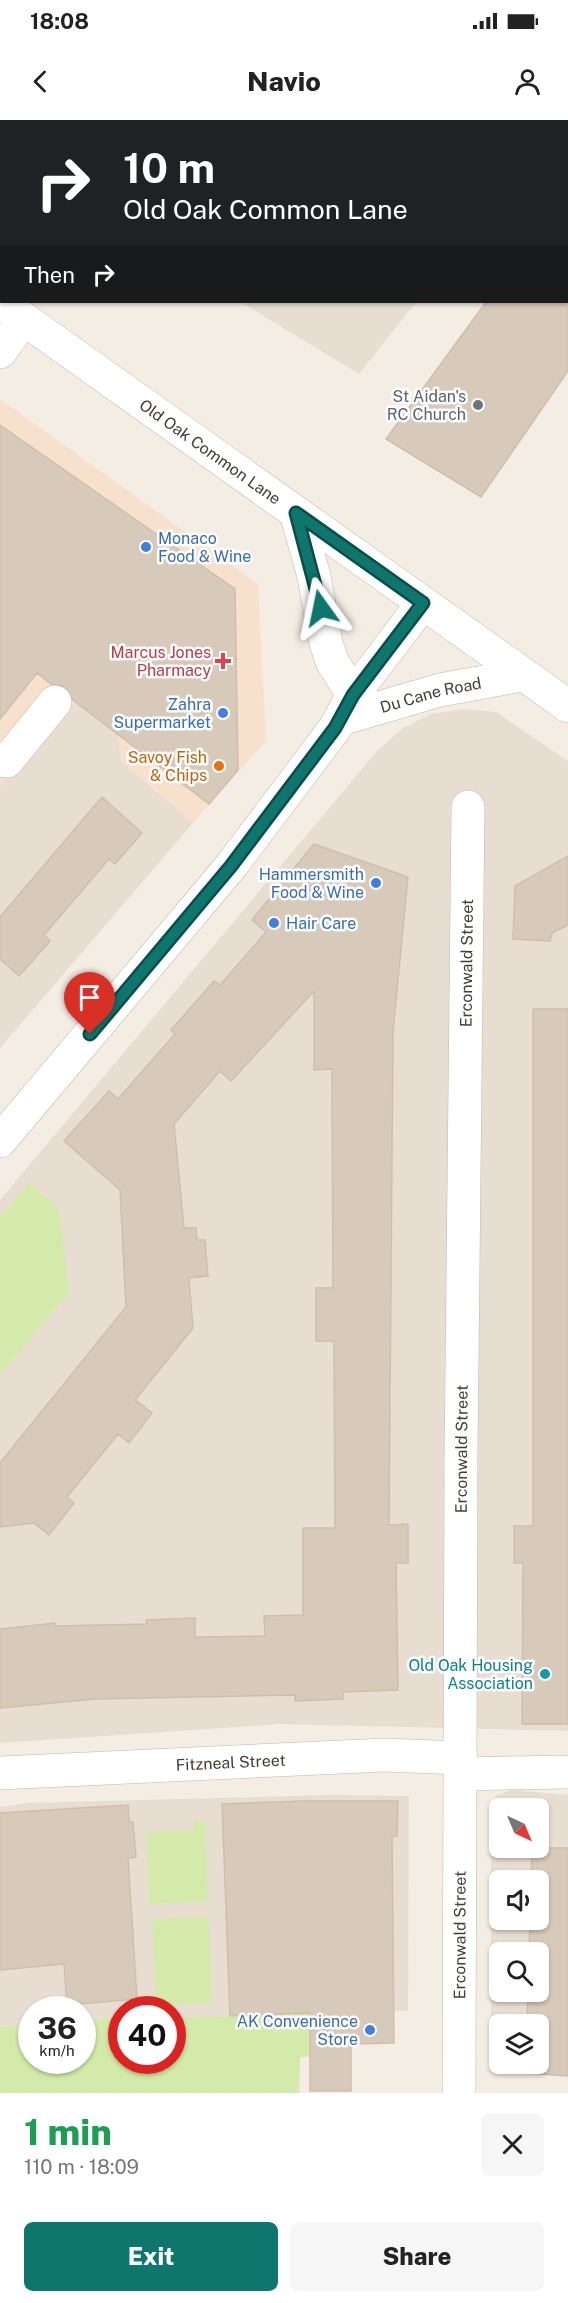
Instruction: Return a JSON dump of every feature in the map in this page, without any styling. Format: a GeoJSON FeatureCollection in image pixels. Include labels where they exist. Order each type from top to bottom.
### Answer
{"type":"FeatureCollection","features":[{"type":"Feature","properties":{"kind":"street"},"geometry":{"type":"LineString","coordinates":[[0,352],[12,310]]}},
{"type":"Feature","properties":{"kind":"street","name":"Old Oak Common Lane"},"geometry":{"type":"LineString","coordinates":[[12,310],[568,706]]}},
{"type":"Feature","properties":{"kind":"street"},"geometry":{"type":"LineString","coordinates":[[296,513],[314,576],[326,643],[347,707]]}},
{"type":"Feature","properties":{"kind":"street","name":"Du Cane Road"},"geometry":{"type":"LineString","coordinates":[[0,1141],[231,866],[423,603]]}},
{"type":"Feature","properties":{"kind":"street","name":"Du Cane Road"},"geometry":{"type":"LineString","coordinates":[[347,707],[522,675]]}},
{"type":"Feature","properties":{"kind":"street"},"geometry":{"type":"LineString","coordinates":[[0,760],[7,761],[55,702]]}},
{"type":"Feature","properties":{"kind":"street","name":"Erconwald Street"},"geometry":{"type":"LineString","coordinates":[[459,2093],[461,1457],[468,807]]}},
{"type":"Feature","properties":{"kind":"street"},"geometry":{"type":"LineString","coordinates":[[568,1753],[545,1753],[519,1772],[541,1784],[568,1786]]}},
{"type":"Feature","properties":{"kind":"street","name":"Fitzneal Street"},"geometry":{"type":"LineString","coordinates":[[0,1773],[384,1755],[519,1772],[568,1772]]}},
{"type":"Feature","properties":{"kind":"shaded area"},"geometry":{"type":"Polygon","coordinates":[[[243,303],[415,303],[359,374],[243,303]]]}},
{"type":"Feature","properties":{"kind":"shaded area"},"geometry":{"type":"Polygon","coordinates":[[[0,399],[258,584],[266,741],[193,823],[121,761],[110,652],[0,786],[0,399]]]}},
{"type":"Feature","properties":{"kind":"shaded area"},"geometry":{"type":"Polygon","coordinates":[[[110,651],[121,761],[193,823],[0,1048],[0,786],[110,651]]]}},
{"type":"Feature","properties":{"kind":"shaded area"},"geometry":{"type":"Polygon","coordinates":[[[462,709],[496,712],[568,761],[568,1731],[280,1724],[0,1743],[0,1200],[378,750],[403,728],[431,714],[462,709]]]}},
{"type":"Feature","properties":{"kind":"shaded area"},"geometry":{"type":"Polygon","coordinates":[[[512,1790],[568,1795],[568,2026],[549,2024],[549,2014],[491,2014],[491,2002],[549,2002],[549,1942],[491,1942],[491,1930],[549,1930],[549,1870],[491,1870],[491,1858],[549,1858],[549,1798],[494,1798],[496,1795],[512,1790]]]}},
{"type":"Feature","properties":{"kind":"shaded area"},"geometry":{"type":"Polygon","coordinates":[[[331,1795],[409,1796],[408,2011],[186,2018],[186,1996],[108,1996],[108,2019],[96,2020],[96,1996],[18,1996],[18,2025],[0,2027],[0,1807],[28,1803],[331,1795]]]}},
{"type":"Feature","properties":{"kind":"green space"},"geometry":{"type":"Polygon","coordinates":[[[29,1183],[59,1209],[69,1293],[0,1375],[0,1218],[29,1183]]]}},
{"type":"Feature","properties":{"kind":"green space"},"geometry":{"type":"Polygon","coordinates":[[[205,1820],[208,1901],[149,1904],[146,1832],[194,1830],[194,1821],[205,1820]]]}},
{"type":"Feature","properties":{"kind":"green space"},"geometry":{"type":"Polygon","coordinates":[[[208,1916],[212,2003],[186,2004],[186,1996],[156,1996],[152,1919],[208,1916]]]}},
{"type":"Feature","properties":{"kind":"green space"},"geometry":{"type":"Polygon","coordinates":[[[320,2013],[322,2056],[300,2057],[299,2093],[0,2093],[0,2027],[18,2025],[18,2074],[96,2074],[96,2020],[108,2019],[108,2074],[186,2074],[186,2018],[320,2013]]]}},
{"type":"Feature","properties":{"kind":"building","name":"St Aidan's RC Church"},"geometry":{"type":"Polygon","coordinates":[[[485,303],[568,303],[568,371],[481,497],[386,439],[485,303]]]}},
{"type":"Feature","properties":{"kind":"building"},"geometry":{"type":"Polygon","coordinates":[[[0,425],[235,589],[238,770],[209,804],[73,700],[66,687],[51,684],[37,673],[0,719],[0,425]]]}},
{"type":"Feature","properties":{"kind":"building"},"geometry":{"type":"Polygon","coordinates":[[[102,797],[142,833],[115,864],[109,859],[44,935],[50,941],[19,976],[0,959],[0,917],[102,797]]]}},
{"type":"Feature","properties":{"kind":"building"},"geometry":{"type":"Polygon","coordinates":[[[314,844],[408,877],[393,1031],[389,1525],[408,1524],[408,1563],[396,1563],[398,1690],[343,1692],[343,1699],[295,1701],[295,1695],[95,1699],[0,1708],[0,1629],[55,1623],[55,1626],[147,1624],[146,1620],[195,1618],[195,1637],[265,1636],[264,1616],[303,1615],[303,1528],[335,1528],[334,1341],[316,1341],[316,1288],[333,1288],[332,1069],[314,1070],[314,991],[231,1081],[220,1071],[174,1124],[184,1228],[196,1228],[197,1240],[205,1240],[208,1276],[189,1278],[193,1328],[135,1400],[152,1413],[129,1443],[118,1434],[67,1497],[74,1503],[49,1535],[34,1523],[0,1527],[0,1463],[126,1307],[120,1190],[64,1141],[109,1091],[118,1099],[175,1034],[171,1030],[214,981],[220,985],[266,932],[252,920],[314,844]]]}},
{"type":"Feature","properties":{"kind":"building"},"geometry":{"type":"Polygon","coordinates":[[[568,856],[568,925],[552,933],[550,941],[513,939],[515,886],[568,856]]]}},
{"type":"Feature","properties":{"kind":"building"},"geometry":{"type":"Polygon","coordinates":[[[533,1009],[568,1009],[568,1724],[522,1724],[523,1563],[514,1563],[514,1526],[533,1526],[533,1009]]]}},
{"type":"Feature","properties":{"kind":"building"},"geometry":{"type":"Polygon","coordinates":[[[398,1801],[397,1836],[392,1836],[394,2043],[351,2044],[351,2091],[310,2091],[310,2013],[230,2016],[222,1804],[398,1801]]]}},
{"type":"Feature","properties":{"kind":"building"},"geometry":{"type":"Polygon","coordinates":[[[128,1805],[129,1822],[133,1822],[136,1857],[128,1858],[137,1996],[108,1996],[108,2001],[96,2003],[96,1996],[66,1996],[64,1964],[0,1970],[0,1813],[128,1805]]]}},
{"type":"Feature","properties":{"kind":"building"},"geometry":{"type":"Polygon","coordinates":[[[549,1848],[568,1848],[568,2076],[541,2074],[549,2074],[549,2014],[527,2014],[528,2002],[549,2002],[549,1942],[529,1942],[530,1930],[549,1930],[549,1870],[531,1870],[532,1858],[549,1858],[549,1848]]]}},
{"type":"Feature","properties":{"kind":"place","name":"St Aidan's RC Church"},"geometry":{"type":"Point","coordinates":[478,405]}},
{"type":"Feature","properties":{"kind":"place","name":"Monaco Food & Wine"},"geometry":{"type":"Point","coordinates":[146,547]}},
{"type":"Feature","properties":{"kind":"place","name":"Marcus Jones Pharmacy"},"geometry":{"type":"Point","coordinates":[223,661]}},
{"type":"Feature","properties":{"kind":"place","name":"Zahra Supermarket"},"geometry":{"type":"Point","coordinates":[223,713]}},
{"type":"Feature","properties":{"kind":"place","name":"Savoy Fish & Chips"},"geometry":{"type":"Point","coordinates":[219,766]}},
{"type":"Feature","properties":{"kind":"place","name":"Hammersmith Food & Wine"},"geometry":{"type":"Point","coordinates":[376,883]}},
{"type":"Feature","properties":{"kind":"place","name":"Hair Care"},"geometry":{"type":"Point","coordinates":[274,923]}},
{"type":"Feature","properties":{"kind":"place","name":"Old Oak Housing Association"},"geometry":{"type":"Point","coordinates":[545,1674]}},
{"type":"Feature","properties":{"kind":"place","name":"AK Convenience Store"},"geometry":{"type":"Point","coordinates":[370,2030]}},
{"type":"Feature","properties":{"kind":"route"},"geometry":{"type":"LineString","coordinates":[[90,1034],[231,866],[335,728],[353,695],[423,603],[296,513],[321,608]]}}]}
